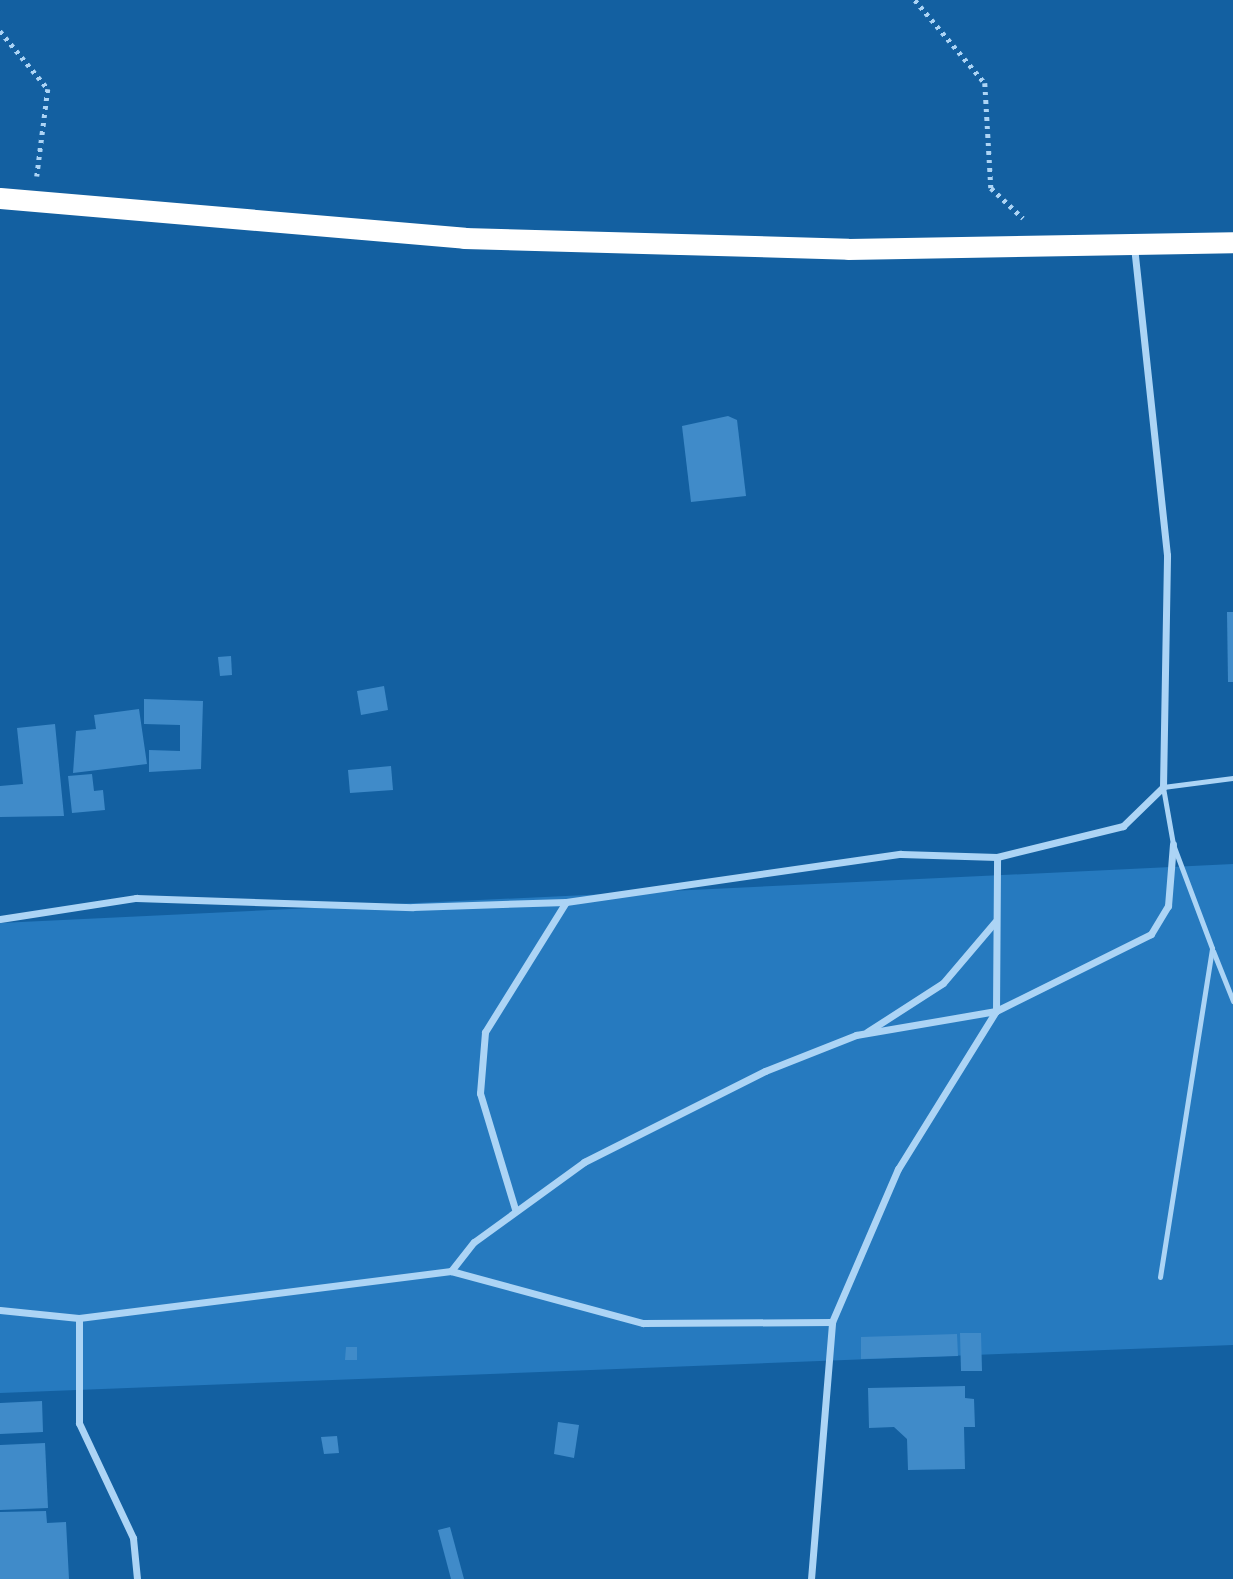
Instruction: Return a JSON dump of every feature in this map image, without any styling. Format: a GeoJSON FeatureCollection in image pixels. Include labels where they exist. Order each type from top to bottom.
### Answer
{"type":"FeatureCollection","features":[{"type":"Feature","properties":{"kind":"highway"},"geometry":{"type":"LineString","coordinates":[[0,198],[464,238],[848,249],[1233,242]]}},
{"type":"Feature","properties":{"kind":"street"},"geometry":{"type":"LineString","coordinates":[[0,919],[136,898],[413,907],[566,902],[901,854],[997,856],[1123,826],[1163,787],[1167,555],[1134,244]]}},
{"type":"Feature","properties":{"kind":"street"},"geometry":{"type":"LineString","coordinates":[[864,1033],[996,1011],[1151,934],[1168,906],[1173,844]]}},
{"type":"Feature","properties":{"kind":"street"},"geometry":{"type":"LineString","coordinates":[[811,1579],[832,1322],[898,1169],[996,1011],[997,856]]}},
{"type":"Feature","properties":{"kind":"street"},"geometry":{"type":"LineString","coordinates":[[515,1209],[480,1093],[485,1032],[566,902]]}},
{"type":"Feature","properties":{"kind":"street"},"geometry":{"type":"LineString","coordinates":[[451,1271],[515,1209],[584,1162],[676,1115],[864,1033],[943,983],[995,922]]}},
{"type":"Feature","properties":{"kind":"street"},"geometry":{"type":"LineString","coordinates":[[0,1310],[79,1318],[451,1271],[643,1322],[832,1322]]}},
{"type":"Feature","properties":{"kind":"street"},"geometry":{"type":"LineString","coordinates":[[79,1318],[79,1423],[132,1538],[137,1579]]}},
{"type":"Feature","properties":{"kind":"lane"},"geometry":{"type":"LineString","coordinates":[[1233,778],[1163,787],[1173,844],[1233,1000]]}},
{"type":"Feature","properties":{"kind":"lane"},"geometry":{"type":"LineString","coordinates":[[1160,1277],[1212,948]]}},
{"type":"Feature","properties":{"kind":"path"},"geometry":{"type":"LineString","coordinates":[[915,0],[985,83],[991,188],[1012,212],[1072,245]]}},
{"type":"Feature","properties":{"kind":"path"},"geometry":{"type":"LineString","coordinates":[[0,31],[48,89],[34,202]]}},
{"type":"Feature","properties":{"kind":"shaded area"},"geometry":{"type":"Polygon","coordinates":[[[1233,864],[1233,1345],[0,1393],[0,923],[1233,864]]]}},
{"type":"Feature","properties":{"kind":"building"},"geometry":{"type":"Polygon","coordinates":[[[728,416],[737,420],[746,496],[691,502],[682,426],[728,416]]]}},
{"type":"Feature","properties":{"kind":"building"},"geometry":{"type":"Polygon","coordinates":[[[1227,612],[1233,612],[1233,682],[1228,682],[1227,612]]]}},
{"type":"Feature","properties":{"kind":"building"},"geometry":{"type":"Polygon","coordinates":[[[231,656],[232,675],[220,676],[218,657],[231,656]]]}},
{"type":"Feature","properties":{"kind":"building"},"geometry":{"type":"Polygon","coordinates":[[[384,686],[388,710],[361,715],[357,691],[384,686]]]}},
{"type":"Feature","properties":{"kind":"building"},"geometry":{"type":"Polygon","coordinates":[[[144,699],[203,701],[201,769],[149,772],[149,750],[180,751],[180,725],[144,724],[144,699]]]}},
{"type":"Feature","properties":{"kind":"building"},"geometry":{"type":"Polygon","coordinates":[[[139,709],[147,764],[73,773],[76,731],[96,729],[94,715],[139,709]]]}},
{"type":"Feature","properties":{"kind":"building"},"geometry":{"type":"Polygon","coordinates":[[[55,724],[64,816],[0,817],[0,786],[23,784],[17,728],[55,724]]]}},
{"type":"Feature","properties":{"kind":"building"},"geometry":{"type":"Polygon","coordinates":[[[391,766],[393,790],[350,793],[348,770],[391,766]]]}},
{"type":"Feature","properties":{"kind":"building"},"geometry":{"type":"Polygon","coordinates":[[[92,774],[94,791],[103,790],[105,810],[72,813],[68,776],[92,774]]]}},
{"type":"Feature","properties":{"kind":"building"},"geometry":{"type":"Polygon","coordinates":[[[960,1333],[981,1333],[982,1371],[961,1371],[960,1333]]]}},
{"type":"Feature","properties":{"kind":"building"},"geometry":{"type":"Polygon","coordinates":[[[957,1334],[958,1356],[861,1359],[861,1337],[957,1334]]]}},
{"type":"Feature","properties":{"kind":"building"},"geometry":{"type":"Polygon","coordinates":[[[346,1347],[357,1347],[357,1360],[345,1360],[346,1347]]]}},
{"type":"Feature","properties":{"kind":"building"},"geometry":{"type":"Polygon","coordinates":[[[965,1386],[965,1398],[974,1399],[975,1427],[964,1427],[965,1469],[908,1470],[907,1439],[894,1427],[869,1428],[868,1388],[965,1386]]]}},
{"type":"Feature","properties":{"kind":"building"},"geometry":{"type":"Polygon","coordinates":[[[42,1401],[43,1432],[0,1434],[0,1403],[42,1401]]]}},
{"type":"Feature","properties":{"kind":"building"},"geometry":{"type":"Polygon","coordinates":[[[558,1422],[579,1425],[574,1458],[554,1454],[558,1422]]]}},
{"type":"Feature","properties":{"kind":"building"},"geometry":{"type":"Polygon","coordinates":[[[337,1436],[339,1453],[324,1454],[321,1437],[337,1436]]]}},
{"type":"Feature","properties":{"kind":"building"},"geometry":{"type":"Polygon","coordinates":[[[45,1443],[48,1508],[0,1510],[0,1445],[45,1443]]]}},
{"type":"Feature","properties":{"kind":"building"},"geometry":{"type":"Polygon","coordinates":[[[46,1511],[47,1523],[66,1522],[69,1579],[0,1579],[0,1512],[46,1511]]]}},
{"type":"Feature","properties":{"kind":"building"},"geometry":{"type":"Polygon","coordinates":[[[450,1527],[464,1579],[451,1579],[438,1530],[450,1527]]]}}]}
